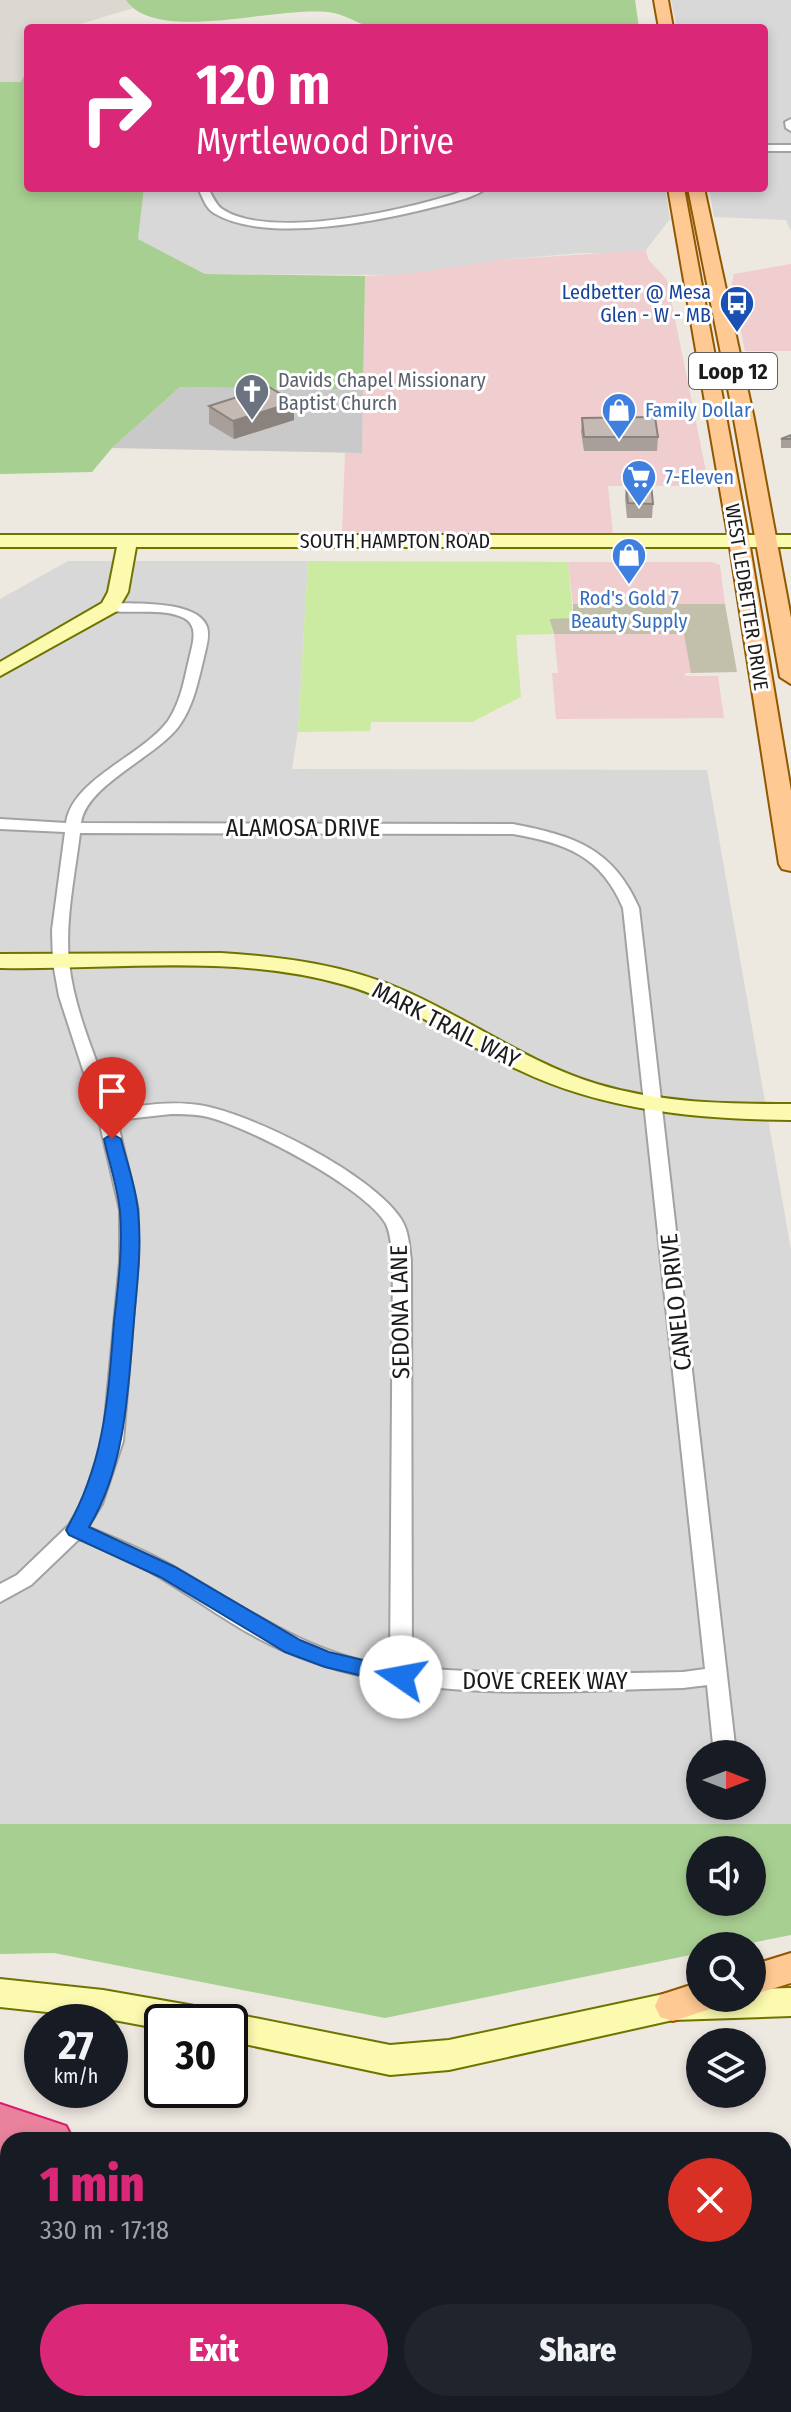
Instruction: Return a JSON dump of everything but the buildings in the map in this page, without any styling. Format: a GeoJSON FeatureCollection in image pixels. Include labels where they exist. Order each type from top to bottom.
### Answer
{"type":"FeatureCollection","features":[{"type":"Feature","properties":{"kind":"highway"},"geometry":{"type":"LineString","coordinates":[[0,2124],[25,2132]]}},
{"type":"Feature","properties":{"kind":"main road"},"geometry":{"type":"LineString","coordinates":[[661,0],[665,24]]}},
{"type":"Feature","properties":{"kind":"main road","name":"WEST LEDBETTER DRIVE"},"geometry":{"type":"LineString","coordinates":[[677,192],[700,309],[791,864]]}},
{"type":"Feature","properties":{"kind":"main road","name":"WEST LEDBETTER DRIVE"},"geometry":{"type":"LineString","coordinates":[[697,192],[726,342],[776,549],[790,672]]}},
{"type":"Feature","properties":{"kind":"main road"},"geometry":{"type":"LineString","coordinates":[[691,263],[704,286],[715,287]]}},
{"type":"Feature","properties":{"kind":"main road"},"geometry":{"type":"LineString","coordinates":[[700,309],[708,311],[717,320],[726,342]]}},
{"type":"Feature","properties":{"kind":"main road"},"geometry":{"type":"LineString","coordinates":[[716,419],[744,419]]}},
{"type":"Feature","properties":{"kind":"main road","name":"SOUTH HAMPTON ROAD"},"geometry":{"type":"LineString","coordinates":[[0,541],[127,547],[776,549],[791,541]]}},
{"type":"Feature","properties":{"kind":"main road"},"geometry":{"type":"LineString","coordinates":[[0,670],[110,607],[118,592],[127,547]]}},
{"type":"Feature","properties":{"kind":"main road","name":"SOUTH HAMPTON ROAD"},"geometry":{"type":"LineString","coordinates":[[0,554],[127,547]]}},
{"type":"Feature","properties":{"kind":"main road"},"geometry":{"type":"LineString","coordinates":[[758,664],[790,672]]}},
{"type":"Feature","properties":{"kind":"main road","name":"MARK TRAIL WAY"},"geometry":{"type":"LineString","coordinates":[[0,961],[251,964],[349,979],[419,1006],[548,1075],[599,1093],[654,1105],[741,1113],[791,1112]]}},
{"type":"Feature","properties":{"kind":"main road"},"geometry":{"type":"LineString","coordinates":[[766,1976],[791,1968]]}},
{"type":"Feature","properties":{"kind":"main road"},"geometry":{"type":"LineString","coordinates":[[0,1993],[144,2011]]}},
{"type":"Feature","properties":{"kind":"main road"},"geometry":{"type":"LineString","coordinates":[[248,2031],[390,2060],[461,2053],[686,2002]]}},
{"type":"Feature","properties":{"kind":"main road"},"geometry":{"type":"LineString","coordinates":[[766,2002],[791,2002]]}},
{"type":"Feature","properties":{"kind":"street"},"geometry":{"type":"LineString","coordinates":[[768,148],[791,148]]}},
{"type":"Feature","properties":{"kind":"street"},"geometry":{"type":"LineString","coordinates":[[204,192],[208,202],[224,213],[251,222],[290,227],[339,224],[466,192]]}},
{"type":"Feature","properties":{"kind":"street"},"geometry":{"type":"LineString","coordinates":[[0,1594],[24,1580],[76,1530],[92,1504],[113,1441],[129,1261],[129,1210],[107,1116],[67,996],[61,963],[60,930],[75,811],[82,799],[152,746],[173,724],[186,702],[197,665],[200,626],[193,617],[155,608],[110,607]]}},
{"type":"Feature","properties":{"kind":"street","name":"ALAMOSA DRIVE"},"geometry":{"type":"LineString","coordinates":[[0,824],[73,828],[494,828],[544,835],[579,846],[601,860]]}},
{"type":"Feature","properties":{"kind":"street","name":"CANELO DRIVE"},"geometry":{"type":"LineString","coordinates":[[601,860],[615,873],[631,908],[724,1740]]}},
{"type":"Feature","properties":{"kind":"street","name":"SEDONA LANE"},"geometry":{"type":"LineString","coordinates":[[107,1116],[183,1109],[236,1119],[266,1133],[368,1194],[394,1222],[402,1260],[401,1677]]}},
{"type":"Feature","properties":{"kind":"street","name":"DOVE CREEK WAY"},"geometry":{"type":"LineString","coordinates":[[76,1530],[167,1572],[292,1646],[325,1659],[401,1677],[443,1681],[667,1680],[717,1675]]}},
{"type":"Feature","properties":{"kind":"shaded area"},"geometry":{"type":"Polygon","coordinates":[[[0,0],[623,0],[147,4],[80,24],[24,24],[24,76],[21,82],[0,82],[0,0]]]}},
{"type":"Feature","properties":{"kind":"shaded area"},"geometry":{"type":"Polygon","coordinates":[[[671,0],[791,0],[791,231],[786,220],[714,217],[710,192],[768,192],[768,24],[676,24],[671,0]]]}},
{"type":"Feature","properties":{"kind":"shaded area"},"geometry":{"type":"Polygon","coordinates":[[[144,192],[666,192],[670,219],[646,250],[500,260],[405,275],[205,274],[138,239],[144,192]]]}},
{"type":"Feature","properties":{"kind":"shaded area"},"geometry":{"type":"Polygon","coordinates":[[[646,250],[648,259],[667,280],[709,486],[608,486],[613,534],[342,535],[345,453],[362,452],[365,276],[405,274],[500,260],[646,250]]]}},
{"type":"Feature","properties":{"kind":"shaded area"},"geometry":{"type":"Polygon","coordinates":[[[791,264],[791,351],[745,351],[732,283],[734,274],[791,264]]]}},
{"type":"Feature","properties":{"kind":"shaded area"},"geometry":{"type":"Polygon","coordinates":[[[180,387],[363,390],[362,453],[112,448],[180,387]]]}},
{"type":"Feature","properties":{"kind":"shaded area"},"geometry":{"type":"Polygon","coordinates":[[[68,561],[308,561],[298,731],[292,769],[707,770],[791,1250],[791,1824],[0,1824],[0,599],[68,561]]]}},
{"type":"Feature","properties":{"kind":"shaded area"},"geometry":{"type":"Polygon","coordinates":[[[568,562],[712,562],[720,565],[725,604],[573,604],[568,562]]]}},
{"type":"Feature","properties":{"kind":"shaded area"},"geometry":{"type":"Polygon","coordinates":[[[573,604],[725,604],[737,672],[691,673],[684,634],[554,634],[549,618],[573,618],[573,604]]]}},
{"type":"Feature","properties":{"kind":"shaded area"},"geometry":{"type":"Polygon","coordinates":[[[554,634],[685,634],[691,673],[685,673],[685,676],[718,676],[724,718],[556,719],[552,673],[558,673],[554,634]]]}},
{"type":"Feature","properties":{"kind":"green space"},"geometry":{"type":"Polygon","coordinates":[[[126,0],[635,0],[638,24],[363,24],[334,13],[312,11],[192,22],[164,20],[142,13],[126,0]]]}},
{"type":"Feature","properties":{"kind":"green space"},"geometry":{"type":"Polygon","coordinates":[[[24,76],[24,192],[144,192],[138,239],[205,274],[365,276],[363,390],[180,387],[112,448],[92,472],[0,474],[0,82],[21,82],[24,76]]]}},
{"type":"Feature","properties":{"kind":"green space"},"geometry":{"type":"Polygon","coordinates":[[[308,561],[568,562],[573,618],[549,619],[554,634],[516,635],[521,697],[472,722],[371,722],[370,731],[298,732],[308,561]]]}},
{"type":"Feature","properties":{"kind":"green space"},"geometry":{"type":"Polygon","coordinates":[[[0,1824],[791,1824],[791,1935],[766,1940],[766,1932],[686,1932],[686,1956],[385,2018],[54,1953],[0,1954],[0,1824]]]}},
{"type":"Feature","properties":{"kind":"place","name":"Ledbetter @ Mesa Glen - W - MB"},"geometry":{"type":"Point","coordinates":[737,334]}},
{"type":"Feature","properties":{"kind":"place","name":"Davids Chapel Missionary Baptist Church"},"geometry":{"type":"Point","coordinates":[252,422]}},
{"type":"Feature","properties":{"kind":"place","name":"Family Dollar"},"geometry":{"type":"Point","coordinates":[619,441]}},
{"type":"Feature","properties":{"kind":"place","name":"7-Eleven"},"geometry":{"type":"Point","coordinates":[639,508]}},
{"type":"Feature","properties":{"kind":"place","name":"Rod's Gold 7 Beauty Supply"},"geometry":{"type":"Point","coordinates":[629,586]}},
{"type":"Feature","properties":{"kind":"route"},"geometry":{"type":"LineString","coordinates":[[112,1139],[129,1210],[129,1261],[117,1405],[113,1441],[106,1465],[92,1504],[76,1530],[167,1572],[292,1646],[325,1659],[401,1677]]}}]}
